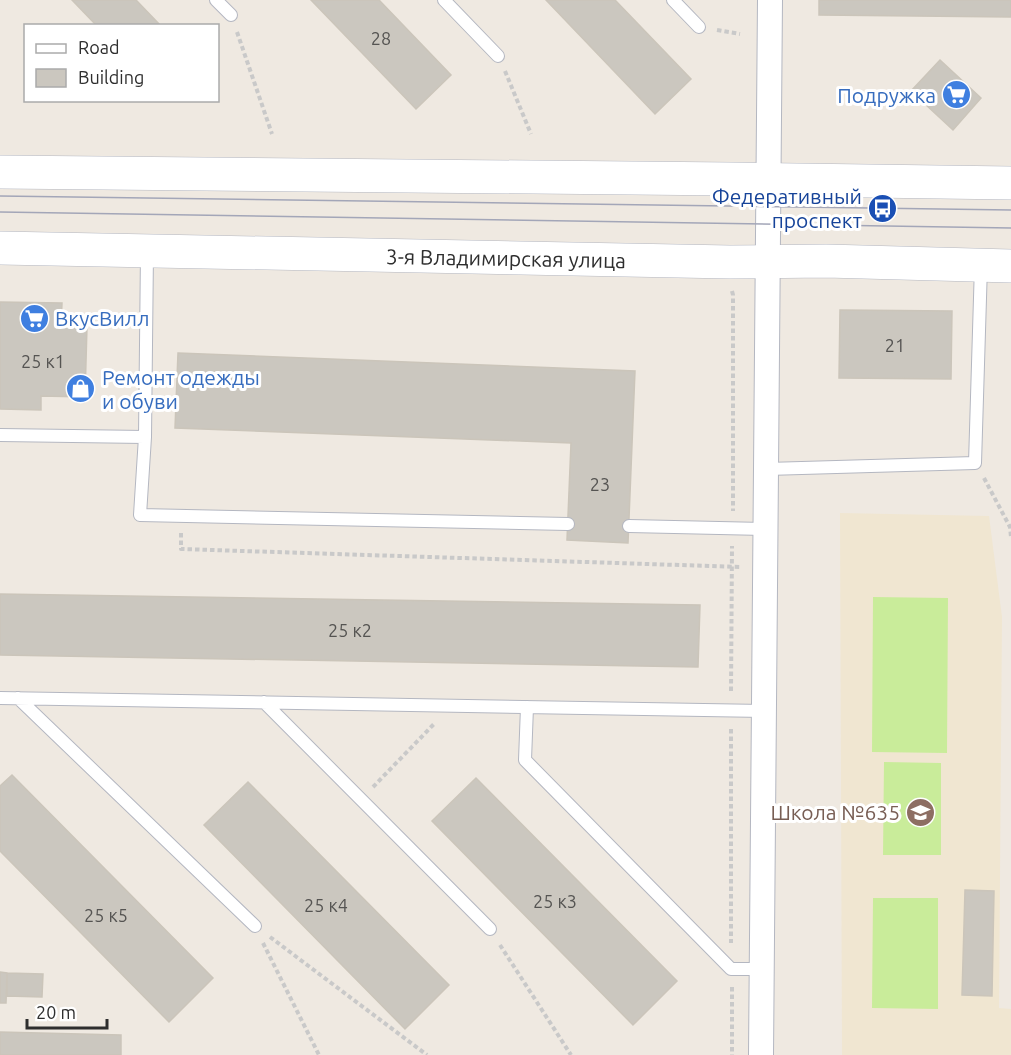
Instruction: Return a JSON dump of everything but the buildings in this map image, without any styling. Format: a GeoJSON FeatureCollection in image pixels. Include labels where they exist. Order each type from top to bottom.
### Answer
{"type":"FeatureCollection","features":[{"type":"Feature","properties":{"kind":"street"},"geometry":{"type":"LineString","coordinates":[[761,1055],[770,0]]}},
{"type":"Feature","properties":{"kind":"street"},"geometry":{"type":"LineString","coordinates":[[0,172],[1011,183]]}},
{"type":"Feature","properties":{"kind":"street","name":"3-я Владимирская улица"},"geometry":{"type":"LineString","coordinates":[[0,248],[730,262],[826,261],[996,266]]}},
{"type":"Feature","properties":{"kind":"lane"},"geometry":{"type":"LineString","coordinates":[[216,0],[231,15]]}},
{"type":"Feature","properties":{"kind":"lane"},"geometry":{"type":"LineString","coordinates":[[444,0],[498,56]]}},
{"type":"Feature","properties":{"kind":"lane"},"geometry":{"type":"LineString","coordinates":[[673,0],[699,27]]}},
{"type":"Feature","properties":{"kind":"lane"},"geometry":{"type":"LineString","coordinates":[[147,251],[145,437],[140,515],[568,524]]}},
{"type":"Feature","properties":{"kind":"lane"},"geometry":{"type":"LineString","coordinates":[[767,469],[975,463],[996,266]]}},
{"type":"Feature","properties":{"kind":"lane"},"geometry":{"type":"LineString","coordinates":[[0,435],[145,437]]}},
{"type":"Feature","properties":{"kind":"lane"},"geometry":{"type":"LineString","coordinates":[[629,526],[766,529]]}},
{"type":"Feature","properties":{"kind":"lane"},"geometry":{"type":"LineString","coordinates":[[0,698],[765,711]]}},
{"type":"Feature","properties":{"kind":"lane"},"geometry":{"type":"LineString","coordinates":[[18,698],[255,926]]}},
{"type":"Feature","properties":{"kind":"lane"},"geometry":{"type":"LineString","coordinates":[[264,702],[490,929]]}},
{"type":"Feature","properties":{"kind":"lane"},"geometry":{"type":"LineString","coordinates":[[528,707],[525,760],[732,969],[762,969]]}},
{"type":"Feature","properties":{"kind":"path"},"geometry":{"type":"LineString","coordinates":[[231,15],[272,134]]}},
{"type":"Feature","properties":{"kind":"path"},"geometry":{"type":"LineString","coordinates":[[498,56],[531,134]]}},
{"type":"Feature","properties":{"kind":"path"},"geometry":{"type":"LineString","coordinates":[[729,285],[733,295],[732,1055]]}},
{"type":"Feature","properties":{"kind":"path"},"geometry":{"type":"LineString","coordinates":[[975,463],[1010,528],[1011,537]]}},
{"type":"Feature","properties":{"kind":"path"},"geometry":{"type":"LineString","coordinates":[[182,516],[181,549],[766,568]]}},
{"type":"Feature","properties":{"kind":"path"},"geometry":{"type":"LineString","coordinates":[[361,799],[452,706]]}},
{"type":"Feature","properties":{"kind":"path"},"geometry":{"type":"LineString","coordinates":[[255,926],[319,1055]]}},
{"type":"Feature","properties":{"kind":"path"},"geometry":{"type":"LineString","coordinates":[[255,926],[427,1055]]}},
{"type":"Feature","properties":{"kind":"path"},"geometry":{"type":"LineString","coordinates":[[490,929],[571,1055]]}},
{"type":"Feature","properties":{"kind":"shaded area","name":"Школа №635"},"geometry":{"type":"Polygon","coordinates":[[[840,513],[989,516],[1002,617],[999,1008],[1011,1009],[1011,1055],[842,1055],[840,513]]]}},
{"type":"Feature","properties":{"kind":"green space"},"geometry":{"type":"Polygon","coordinates":[[[873,597],[948,598],[947,753],[872,752],[873,597]]]}},
{"type":"Feature","properties":{"kind":"green space"},"geometry":{"type":"Polygon","coordinates":[[[884,762],[941,763],[941,855],[883,855],[884,762]]]}},
{"type":"Feature","properties":{"kind":"green space"},"geometry":{"type":"Polygon","coordinates":[[[873,898],[938,898],[938,1009],[872,1008],[873,898]]]}},
{"type":"Feature","properties":{"kind":"tram line"},"geometry":{"type":"LineString","coordinates":[[0,196],[1011,210]]}},
{"type":"Feature","properties":{"kind":"tram line"},"geometry":{"type":"LineString","coordinates":[[0,212],[1011,228]]}},
{"type":"Feature","properties":{"kind":"place","name":"Подружка"},"geometry":{"type":"Point","coordinates":[957,95]}},
{"type":"Feature","properties":{"kind":"place","name":"Федеративный проспект"},"geometry":{"type":"Point","coordinates":[883,208]}},
{"type":"Feature","properties":{"kind":"place","name":"ВкусВилл"},"geometry":{"type":"Point","coordinates":[34,318]}},
{"type":"Feature","properties":{"kind":"place","name":"Ремонт одежды и обуви"},"geometry":{"type":"Point","coordinates":[81,389]}},
{"type":"Feature","properties":{"kind":"place","name":"Школа №635"},"geometry":{"type":"Point","coordinates":[921,812]}}]}
